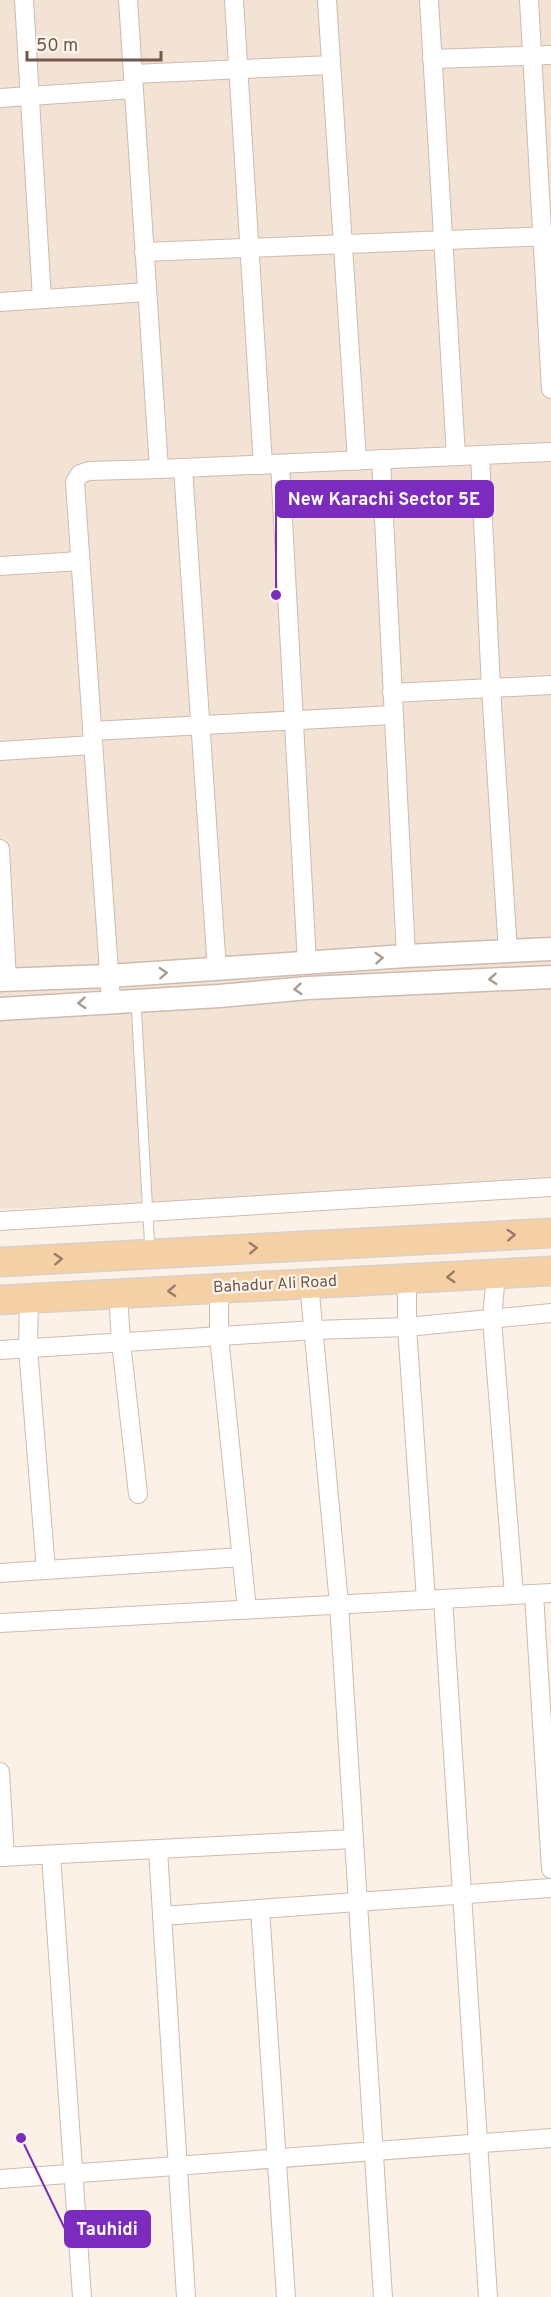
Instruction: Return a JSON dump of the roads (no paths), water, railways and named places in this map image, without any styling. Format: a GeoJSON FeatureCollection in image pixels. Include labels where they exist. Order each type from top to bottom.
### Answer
{"type":"FeatureCollection","features":[{"type":"Feature","properties":{"kind":"main road"},"geometry":{"type":"LineString","coordinates":[[0,1262],[551,1233]]}},
{"type":"Feature","properties":{"kind":"main road","name":"Bahadur Ali Road"},"geometry":{"type":"LineString","coordinates":[[0,1300],[551,1271]]}},
{"type":"Feature","properties":{"kind":"street"},"geometry":{"type":"LineString","coordinates":[[24,0],[42,299]]}},
{"type":"Feature","properties":{"kind":"street"},"geometry":{"type":"LineString","coordinates":[[128,0],[159,470]]}},
{"type":"Feature","properties":{"kind":"street"},"geometry":{"type":"LineString","coordinates":[[234,0],[248,248],[271,464],[293,720],[307,963]]}},
{"type":"Feature","properties":{"kind":"street"},"geometry":{"type":"LineString","coordinates":[[327,0],[357,461]]}},
{"type":"Feature","properties":{"kind":"street"},"geometry":{"type":"LineString","coordinates":[[429,0],[456,456]]}},
{"type":"Feature","properties":{"kind":"street"},"geometry":{"type":"LineString","coordinates":[[529,0],[547,236],[551,389]]}},
{"type":"Feature","properties":{"kind":"street"},"geometry":{"type":"LineString","coordinates":[[432,59],[551,55]]}},
{"type":"Feature","properties":{"kind":"street"},"geometry":{"type":"LineString","coordinates":[[0,98],[238,70],[332,65]]}},
{"type":"Feature","properties":{"kind":"street"},"geometry":{"type":"LineString","coordinates":[[144,252],[547,236]]}},
{"type":"Feature","properties":{"kind":"street"},"geometry":{"type":"LineString","coordinates":[[0,302],[147,292]]}},
{"type":"Feature","properties":{"kind":"street"},"geometry":{"type":"LineString","coordinates":[[111,1001],[75,482],[80,474],[89,471],[159,470],[551,452]]}},
{"type":"Feature","properties":{"kind":"street"},"geometry":{"type":"LineString","coordinates":[[480,455],[491,688],[508,952]]}},
{"type":"Feature","properties":{"kind":"street"},"geometry":{"type":"LineString","coordinates":[[381,459],[406,956]]}},
{"type":"Feature","properties":{"kind":"street"},"geometry":{"type":"LineString","coordinates":[[183,468],[217,970]]}},
{"type":"Feature","properties":{"kind":"street"},"geometry":{"type":"LineString","coordinates":[[0,566],[80,561]]}},
{"type":"Feature","properties":{"kind":"street"},"geometry":{"type":"LineString","coordinates":[[392,693],[551,685]]}},
{"type":"Feature","properties":{"kind":"street"},"geometry":{"type":"LineString","coordinates":[[0,751],[200,725],[393,715]]}},
{"type":"Feature","properties":{"kind":"street"},"geometry":{"type":"LineString","coordinates":[[0,849],[4,980],[217,970],[406,956],[551,949]]}},
{"type":"Feature","properties":{"kind":"street"},"geometry":{"type":"LineString","coordinates":[[0,1009],[219,996],[308,988],[551,977]]}},
{"type":"Feature","properties":{"kind":"street"},"geometry":{"type":"LineString","coordinates":[[0,1221],[551,1187]]}},
{"type":"Feature","properties":{"kind":"street"},"geometry":{"type":"LineString","coordinates":[[496,1274],[492,1319],[514,1595]]}},
{"type":"Feature","properties":{"kind":"street"},"geometry":{"type":"LineString","coordinates":[[408,1279],[407,1327],[462,1895],[488,2297]]}},
{"type":"Feature","properties":{"kind":"street"},"geometry":{"type":"LineString","coordinates":[[309,1283],[339,1605],[383,2297]]}},
{"type":"Feature","properties":{"kind":"street"},"geometry":{"type":"LineString","coordinates":[[219,1289],[219,1336],[247,1610]]}},
{"type":"Feature","properties":{"kind":"street"},"geometry":{"type":"LineString","coordinates":[[118,1294],[138,1494]]}},
{"type":"Feature","properties":{"kind":"street"},"geometry":{"type":"LineString","coordinates":[[29,1299],[28,1348],[46,1570]]}},
{"type":"Feature","properties":{"kind":"street"},"geometry":{"type":"LineString","coordinates":[[0,1350],[315,1330],[407,1327],[551,1313]]}},
{"type":"Feature","properties":{"kind":"street"},"geometry":{"type":"LineString","coordinates":[[0,1573],[242,1557]]}},
{"type":"Feature","properties":{"kind":"street"},"geometry":{"type":"LineString","coordinates":[[0,1623],[543,1594],[551,1869]]}},
{"type":"Feature","properties":{"kind":"street"},"geometry":{"type":"LineString","coordinates":[[0,1772],[3,1857],[354,1839]]}},
{"type":"Feature","properties":{"kind":"street"},"geometry":{"type":"LineString","coordinates":[[158,1850],[186,2297]]}},
{"type":"Feature","properties":{"kind":"street"},"geometry":{"type":"LineString","coordinates":[[51,1855],[82,2297]]}},
{"type":"Feature","properties":{"kind":"street"},"geometry":{"type":"LineString","coordinates":[[162,1916],[551,1888]]}},
{"type":"Feature","properties":{"kind":"street"},"geometry":{"type":"LineString","coordinates":[[260,1909],[286,2297]]}},
{"type":"Feature","properties":{"kind":"street"},"geometry":{"type":"LineString","coordinates":[[0,2179],[551,2138]]}},
{"type":"Feature","properties":{"kind":"lane"},"geometry":{"type":"LineString","coordinates":[[135,1000],[150,1254]]}},
{"type":"Feature","properties":{"kind":"place","name":"New Karachi Sector 5E"},"geometry":{"type":"Point","coordinates":[276,595]}},
{"type":"Feature","properties":{"kind":"place","name":"Tauhidi"},"geometry":{"type":"Point","coordinates":[21,2138]}}]}
